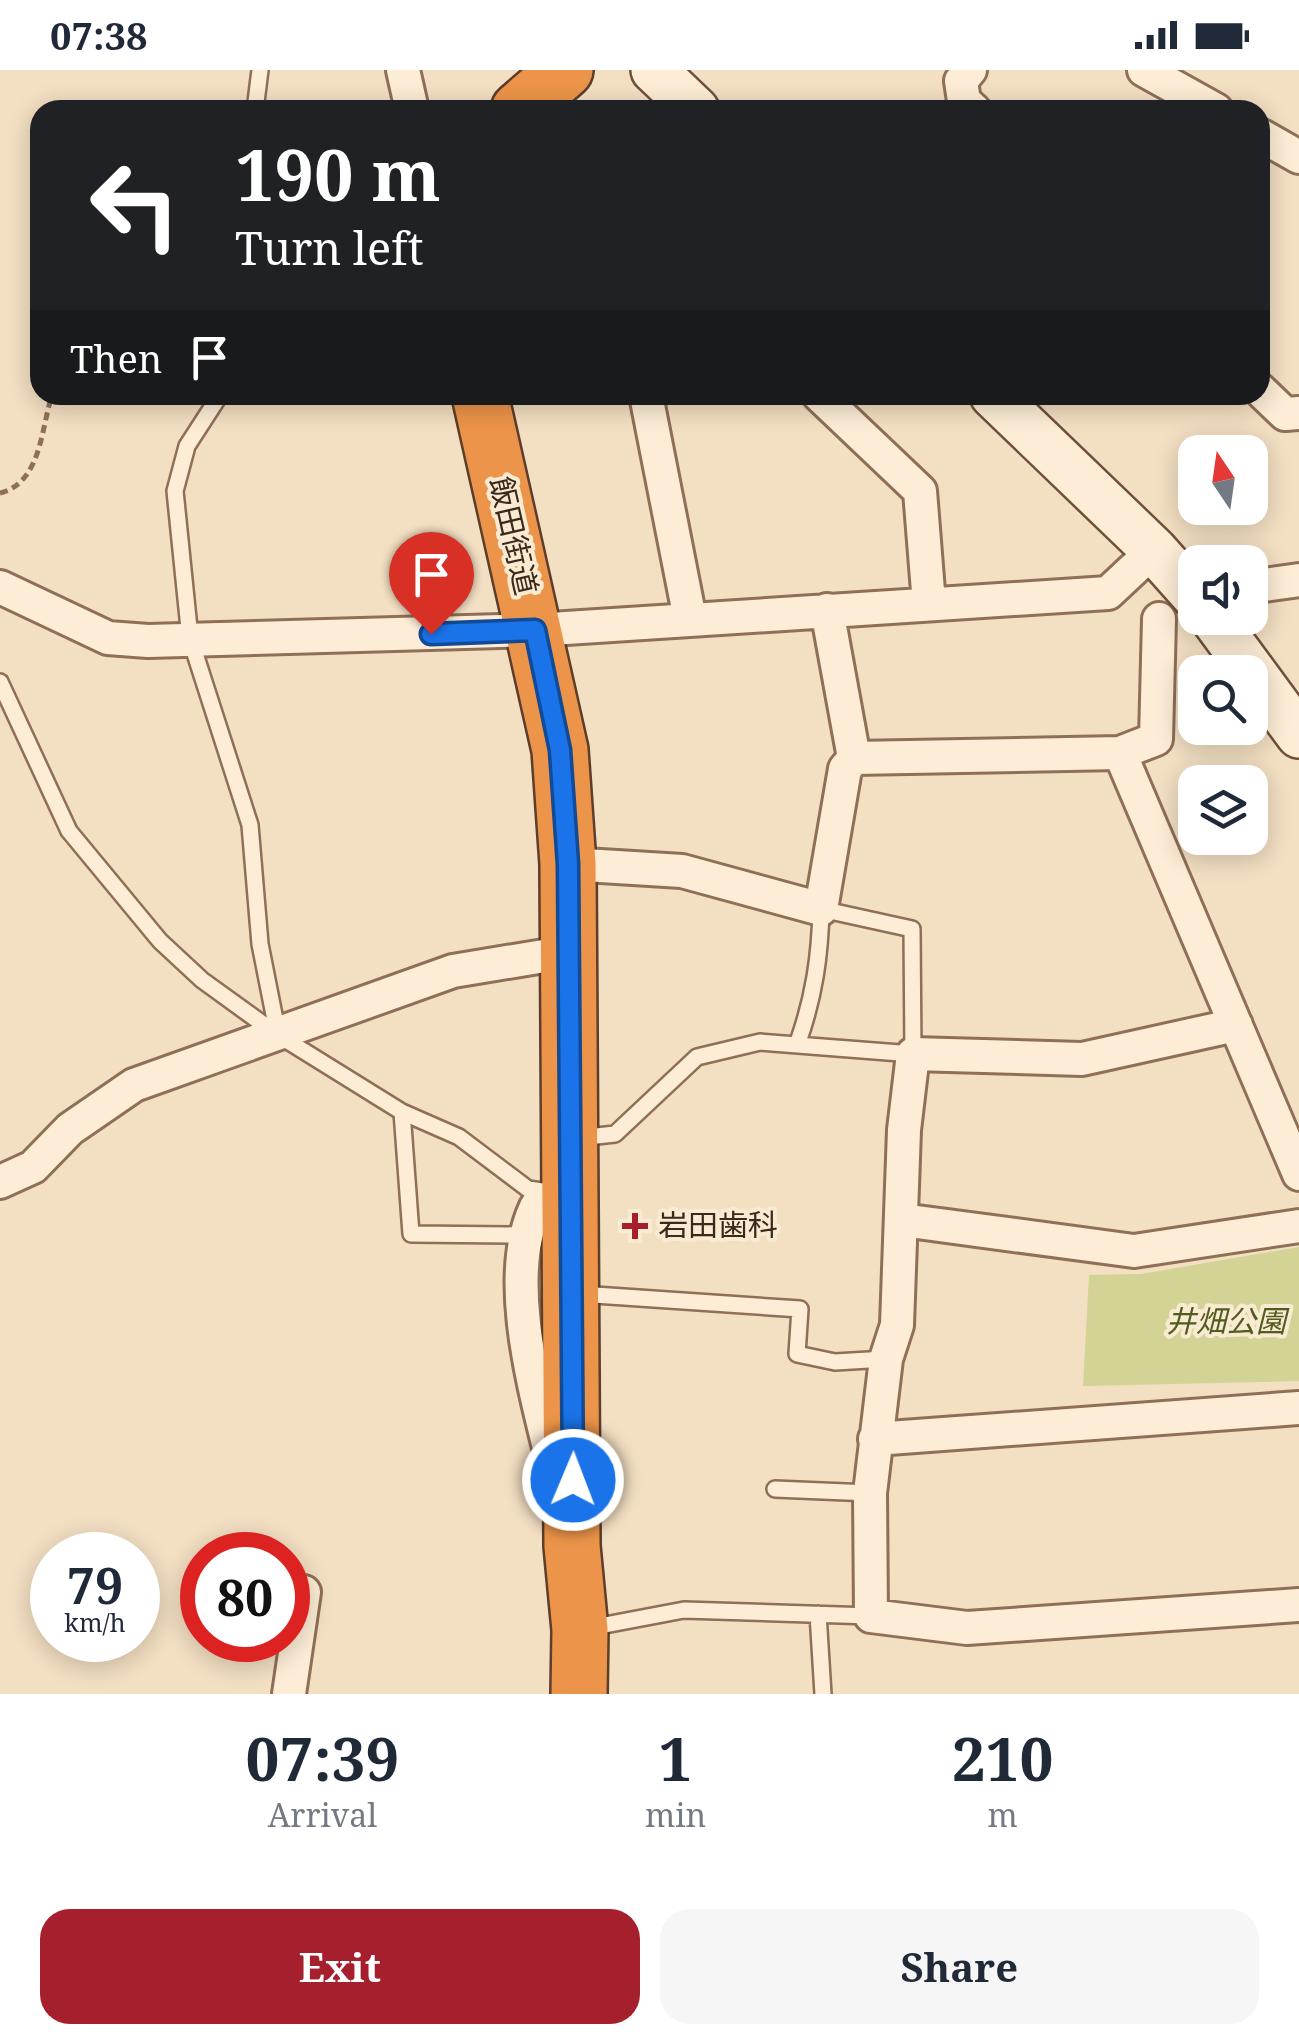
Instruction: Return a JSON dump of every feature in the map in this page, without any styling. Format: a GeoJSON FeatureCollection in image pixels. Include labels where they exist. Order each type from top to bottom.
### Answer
{"type":"FeatureCollection","features":[{"type":"Feature","properties":{"kind":"highway"},"geometry":{"type":"LineString","coordinates":[[530,100],[565,70]]}},
{"type":"Feature","properties":{"kind":"highway","name":"飯田街道"},"geometry":{"type":"LineString","coordinates":[[482,405],[560,750],[568,864],[572,1546],[580,1630],[579,1694]]}},
{"type":"Feature","properties":{"kind":"street"},"geometry":{"type":"LineString","coordinates":[[404,70],[410,100]]}},
{"type":"Feature","properties":{"kind":"street"},"geometry":{"type":"LineString","coordinates":[[654,70],[686,100]]}},
{"type":"Feature","properties":{"kind":"street"},"geometry":{"type":"LineString","coordinates":[[964,100],[961,81],[970,70]]}},
{"type":"Feature","properties":{"kind":"street"},"geometry":{"type":"LineString","coordinates":[[1144,70],[1198,100]]}},
{"type":"Feature","properties":{"kind":"street"},"geometry":{"type":"LineString","coordinates":[[1270,141],[1299,157]]}},
{"type":"Feature","properties":{"kind":"street"},"geometry":{"type":"LineString","coordinates":[[1270,400],[1284,414],[1299,413]]}},
{"type":"Feature","properties":{"kind":"street"},"geometry":{"type":"LineString","coordinates":[[648,405],[690,619]]}},
{"type":"Feature","properties":{"kind":"street"},"geometry":{"type":"LineString","coordinates":[[830,405],[920,491],[929,604]]}},
{"type":"Feature","properties":{"kind":"street"},"geometry":{"type":"LineString","coordinates":[[568,864],[682,871],[821,908],[845,769],[854,758],[1120,753],[1156,740],[1177,608],[1154,550],[1002,405]]}},
{"type":"Feature","properties":{"kind":"street"},"geometry":{"type":"LineString","coordinates":[[0,587],[108,638],[535,630],[1108,593],[1154,550]]}},
{"type":"Feature","properties":{"kind":"street"},"geometry":{"type":"LineString","coordinates":[[1268,584],[1299,580]]}},
{"type":"Feature","properties":{"kind":"street"},"geometry":{"type":"LineString","coordinates":[[826,610],[854,758]]}},
{"type":"Feature","properties":{"kind":"street"},"geometry":{"type":"LineString","coordinates":[[1225,635],[1299,735]]}},
{"type":"Feature","properties":{"kind":"street"},"geometry":{"type":"LineString","coordinates":[[1120,753],[1299,1174]]}},
{"type":"Feature","properties":{"kind":"street"},"geometry":{"type":"LineString","coordinates":[[0,1182],[33,1167],[70,1130],[134,1085],[453,971],[568,952]]}},
{"type":"Feature","properties":{"kind":"street"},"geometry":{"type":"LineString","coordinates":[[1236,1025],[1082,1058],[913,1054],[904,1130],[898,1325],[886,1360],[870,1494],[871,1616],[968,1628],[1299,1605]]}},
{"type":"Feature","properties":{"kind":"street"},"geometry":{"type":"LineString","coordinates":[[572,1194],[536,1207],[523,1234],[524,1323],[572,1546]]}},
{"type":"Feature","properties":{"kind":"street"},"geometry":{"type":"LineString","coordinates":[[902,1220],[1134,1251],[1299,1226]]}},
{"type":"Feature","properties":{"kind":"street"},"geometry":{"type":"LineString","coordinates":[[875,1438],[1299,1408]]}},
{"type":"Feature","properties":{"kind":"street"},"geometry":{"type":"LineString","coordinates":[[288,1694],[293,1662]]}},
{"type":"Feature","properties":{"kind":"lane"},"geometry":{"type":"LineString","coordinates":[[256,100],[260,70]]}},
{"type":"Feature","properties":{"kind":"lane"},"geometry":{"type":"LineString","coordinates":[[214,405],[187,446],[175,491],[190,638],[250,824],[260,944],[278,1034]]}},
{"type":"Feature","properties":{"kind":"lane"},"geometry":{"type":"LineString","coordinates":[[0,682],[69,831],[160,941],[202,980],[278,1034],[402,1112],[459,1137],[528,1189],[572,1194]]}},
{"type":"Feature","properties":{"kind":"lane"},"geometry":{"type":"LineString","coordinates":[[569,1139],[615,1134],[697,1057],[760,1042],[913,1054],[912,929],[821,908],[820,957],[812,1004],[798,1042]]}},
{"type":"Feature","properties":{"kind":"lane"},"geometry":{"type":"LineString","coordinates":[[402,1112],[411,1234],[523,1234]]}},
{"type":"Feature","properties":{"kind":"lane"},"geometry":{"type":"LineString","coordinates":[[571,1294],[800,1309],[797,1354],[835,1362],[886,1360]]}},
{"type":"Feature","properties":{"kind":"lane"},"geometry":{"type":"LineString","coordinates":[[776,1489],[870,1494]]}},
{"type":"Feature","properties":{"kind":"lane"},"geometry":{"type":"LineString","coordinates":[[580,1630],[684,1610],[871,1616]]}},
{"type":"Feature","properties":{"kind":"lane"},"geometry":{"type":"LineString","coordinates":[[818,1614],[824,1694]]}},
{"type":"Feature","properties":{"kind":"path"},"geometry":{"type":"LineString","coordinates":[[0,493],[14,489],[31,470],[49,405]]}},
{"type":"Feature","properties":{"kind":"green space","name":"井畑公園"},"geometry":{"type":"Polygon","coordinates":[[[1299,1247],[1299,1381],[1083,1386],[1089,1275],[1141,1274],[1299,1247]]]}},
{"type":"Feature","properties":{"kind":"place","name":"岩田歯科"},"geometry":{"type":"Point","coordinates":[635,1226]}},
{"type":"Feature","properties":{"kind":"route"},"geometry":{"type":"LineString","coordinates":[[431,634],[535,630],[560,750],[568,864],[573,1480]]}}]}
